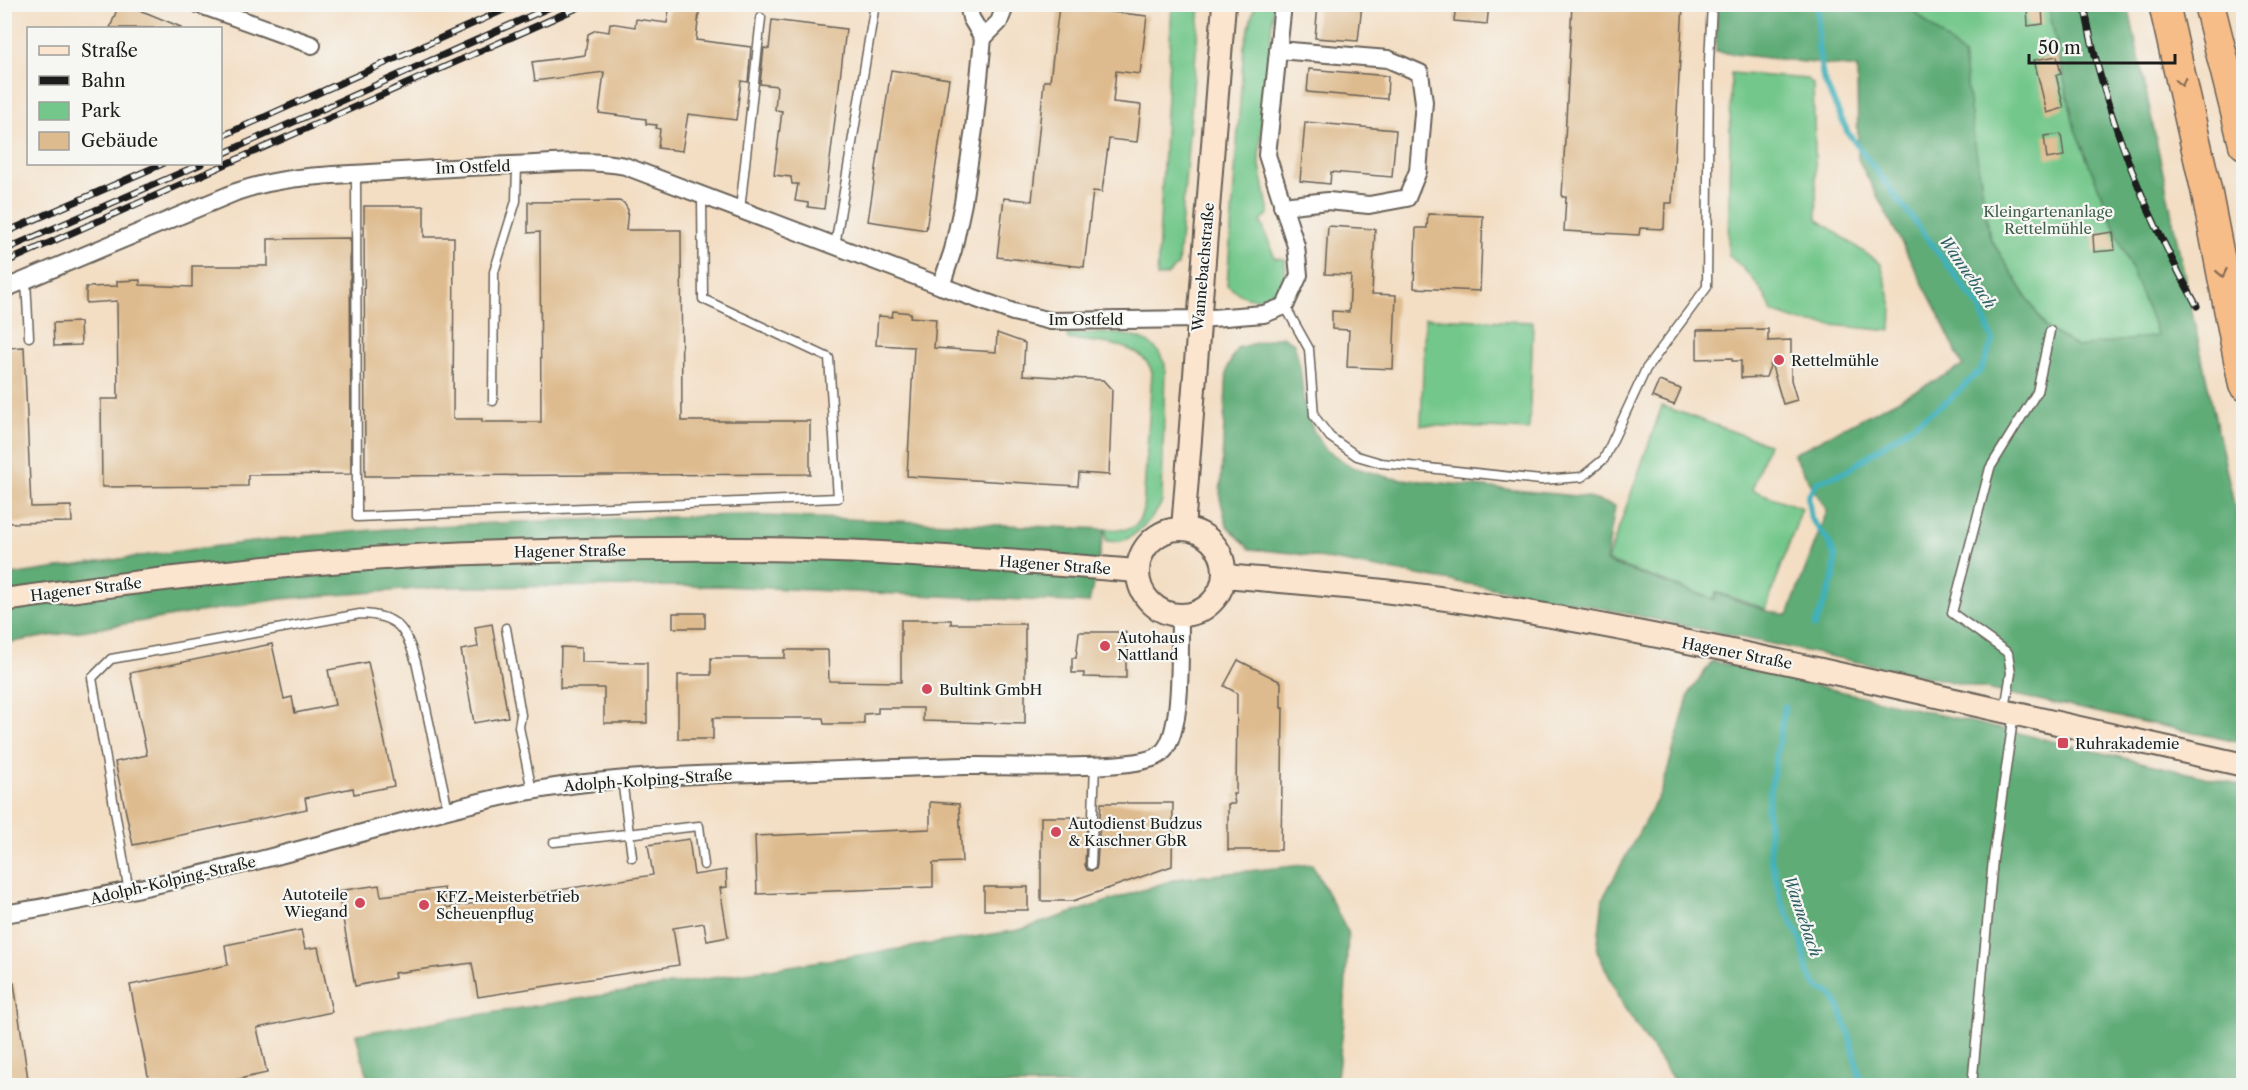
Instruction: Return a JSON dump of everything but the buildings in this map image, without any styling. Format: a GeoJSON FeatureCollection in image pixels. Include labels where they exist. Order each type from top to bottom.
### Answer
{"type":"FeatureCollection","features":[{"type":"Feature","properties":{"kind":"highway"},"geometry":{"type":"LineString","coordinates":[[2164,4],[2206,189],[2244,385]]}},
{"type":"Feature","properties":{"kind":"highway"},"geometry":{"type":"LineString","coordinates":[[2209,4],[2244,144]]}},
{"type":"Feature","properties":{"kind":"main road","name":"Wannebachstraße"},"geometry":{"type":"LineString","coordinates":[[1183,529],[1224,4]]}},
{"type":"Feature","properties":{"kind":"main road"},"geometry":{"type":"LineString","coordinates":[[1183,529],[1202,534],[1215,546],[1223,561],[1224,576],[1221,589],[1209,604],[1193,614],[1180,615],[1160,610],[1145,597],[1139,584],[1137,571],[1146,545],[1169,530],[1183,529]]}},
{"type":"Feature","properties":{"kind":"main road","name":"Hagener Straße"},"geometry":{"type":"LineString","coordinates":[[4,600],[199,575],[370,560],[542,551],[721,549],[879,553],[1137,571]]}},
{"type":"Feature","properties":{"kind":"main road","name":"Hagener Straße"},"geometry":{"type":"LineString","coordinates":[[1224,576],[1470,602],[1548,615],[1777,660],[2244,765]]}},
{"type":"Feature","properties":{"kind":"street"},"geometry":{"type":"LineString","coordinates":[[198,4],[312,45]]}},
{"type":"Feature","properties":{"kind":"street"},"geometry":{"type":"LineString","coordinates":[[941,286],[953,250],[963,203],[974,129],[983,38],[972,18],[968,4]]}},
{"type":"Feature","properties":{"kind":"street"},"geometry":{"type":"LineString","coordinates":[[983,38],[999,22],[1006,4]]}},
{"type":"Feature","properties":{"kind":"street"},"geometry":{"type":"LineString","coordinates":[[1283,4],[1267,155],[1296,246],[1299,275],[1285,306]]}},
{"type":"Feature","properties":{"kind":"street"},"geometry":{"type":"LineString","coordinates":[[1278,50],[1388,59],[1420,73],[1424,102],[1418,171],[1407,198],[1369,205],[1328,201],[1282,206]]}},
{"type":"Feature","properties":{"kind":"street","name":"Im Ostfeld"},"geometry":{"type":"LineString","coordinates":[[4,289],[256,185],[300,176],[517,165],[610,163],[625,166],[941,286],[1045,321],[1199,319],[1264,314],[1285,306]]}},
{"type":"Feature","properties":{"kind":"street","name":"Adolph-Kolping-Straße"},"geometry":{"type":"LineString","coordinates":[[4,914],[129,892],[194,877],[448,810],[532,791],[622,779],[968,765],[1095,765],[1141,762],[1161,754],[1166,748],[1176,718],[1180,615]]}},
{"type":"Feature","properties":{"kind":"lane"},"geometry":{"type":"LineString","coordinates":[[835,246],[875,4]]}},
{"type":"Feature","properties":{"kind":"lane"},"geometry":{"type":"LineString","coordinates":[[1285,306],[1309,349],[1314,416],[1330,437],[1357,456],[1381,463],[1530,478],[1582,477],[1604,459],[1646,369],[1707,287],[1708,61],[1712,4]]}},
{"type":"Feature","properties":{"kind":"lane"},"geometry":{"type":"LineString","coordinates":[[740,210],[762,18]]}},
{"type":"Feature","properties":{"kind":"lane"},"geometry":{"type":"LineString","coordinates":[[493,401],[494,272],[516,201],[517,165]]}},
{"type":"Feature","properties":{"kind":"lane"},"geometry":{"type":"LineString","coordinates":[[356,173],[357,517],[838,498],[829,358],[703,299],[702,196]]}},
{"type":"Feature","properties":{"kind":"lane"},"geometry":{"type":"LineString","coordinates":[[26,280],[29,337]]}},
{"type":"Feature","properties":{"kind":"lane"},"geometry":{"type":"LineString","coordinates":[[1972,1086],[1993,859],[2010,711],[2011,673],[2008,653],[1952,613],[1990,468],[2037,392],[2050,331]]}},
{"type":"Feature","properties":{"kind":"lane"},"geometry":{"type":"LineString","coordinates":[[129,892],[92,678],[111,659],[360,614],[386,617],[396,622],[410,642],[448,810]]}},
{"type":"Feature","properties":{"kind":"lane"},"geometry":{"type":"LineString","coordinates":[[506,628],[521,715],[519,728],[532,791]]}},
{"type":"Feature","properties":{"kind":"lane"},"geometry":{"type":"LineString","coordinates":[[1091,865],[1095,765]]}},
{"type":"Feature","properties":{"kind":"lane"},"geometry":{"type":"LineString","coordinates":[[622,779],[632,857]]}},
{"type":"Feature","properties":{"kind":"lane"},"geometry":{"type":"LineString","coordinates":[[554,842],[699,826],[704,865]]}},
{"type":"Feature","properties":{"kind":"green space"},"geometry":{"type":"Polygon","coordinates":[[[1172,5],[1200,5],[1178,265],[1167,275],[1157,277],[1172,5]]]}},
{"type":"Feature","properties":{"kind":"green space"},"geometry":{"type":"Polygon","coordinates":[[[1255,5],[1274,5],[1259,160],[1269,213],[1261,222],[1275,258],[1285,259],[1286,264],[1284,280],[1274,297],[1249,298],[1227,285],[1244,46],[1255,5]]]}},
{"type":"Feature","properties":{"kind":"green space"},"geometry":{"type":"Polygon","coordinates":[[[1717,5],[1907,5],[1963,55],[1990,238],[2046,328],[2077,347],[2158,336],[2075,129],[2048,5],[2128,5],[2243,545],[2243,743],[1572,602],[1292,553],[1250,549],[1227,526],[1220,498],[1227,369],[1237,348],[1282,336],[1294,343],[1300,366],[1304,404],[1314,432],[1325,449],[1352,467],[1391,478],[1586,497],[1615,506],[1606,562],[1714,600],[1716,593],[1767,611],[1788,615],[1827,511],[1793,454],[1963,366],[1858,159],[1857,68],[1716,52],[1717,5]]]}},
{"type":"Feature","properties":{"kind":"green space","name":"Kleingartenanlage Rettelmühle"},"geometry":{"type":"Polygon","coordinates":[[[1907,5],[2048,5],[2075,129],[2158,336],[2077,347],[2046,328],[1990,238],[1963,55],[1907,5]]]}},
{"type":"Feature","properties":{"kind":"green space"},"geometry":{"type":"Polygon","coordinates":[[[1731,73],[1807,79],[1813,84],[1817,219],[1881,264],[1892,306],[1891,331],[1802,322],[1772,312],[1754,280],[1728,255],[1731,73]]]}},
{"type":"Feature","properties":{"kind":"green space"},"geometry":{"type":"Polygon","coordinates":[[[1425,318],[1533,322],[1529,430],[1421,425],[1425,318]]]}},
{"type":"Feature","properties":{"kind":"green space"},"geometry":{"type":"Polygon","coordinates":[[[1101,333],[1136,337],[1155,348],[1165,364],[1162,502],[1144,525],[1121,541],[1106,541],[1106,529],[1130,528],[1138,523],[1141,517],[1152,372],[1147,362],[1128,349],[1104,343],[1068,339],[1067,334],[1101,333]]]}},
{"type":"Feature","properties":{"kind":"green space"},"geometry":{"type":"Polygon","coordinates":[[[1662,406],[1768,444],[1752,490],[1802,508],[1766,609],[1716,592],[1713,599],[1607,561],[1662,406]]]}},
{"type":"Feature","properties":{"kind":"green space"},"geometry":{"type":"Polygon","coordinates":[[[736,515],[1105,529],[1089,603],[722,586],[445,587],[281,599],[5,643],[5,576],[189,550],[374,530],[509,522],[736,515]]]}},
{"type":"Feature","properties":{"kind":"green space"},"geometry":{"type":"Polygon","coordinates":[[[1712,661],[2243,786],[2243,1085],[1677,1085],[1624,1007],[1597,951],[1603,898],[1662,790],[1689,694],[1712,661]]]}},
{"type":"Feature","properties":{"kind":"green space"},"geometry":{"type":"Polygon","coordinates":[[[1312,864],[1348,932],[1344,1022],[1336,1085],[369,1085],[356,1034],[1019,930],[1176,879],[1312,864]]]}},
{"type":"Feature","properties":{"kind":"waterway","name":"Wannebach"},"geometry":{"type":"LineString","coordinates":[[1815,626],[1834,578],[1835,557],[1829,542],[1811,519],[1808,497],[1817,482],[1845,472],[1949,400],[1981,370],[1993,341],[1980,308],[1848,133],[1823,78],[1818,46],[1818,4]]}},
{"type":"Feature","properties":{"kind":"waterway","name":"Wannebach"},"geometry":{"type":"LineString","coordinates":[[1785,706],[1767,810],[1771,859],[1781,901],[1802,942],[1808,974],[1818,988],[1830,993],[1837,1002],[1849,1034],[1862,1086]]}},
{"type":"Feature","properties":{"kind":"railway"},"geometry":{"type":"LineString","coordinates":[[222,136],[517,4]]}},
{"type":"Feature","properties":{"kind":"railway"},"geometry":{"type":"LineString","coordinates":[[222,154],[557,4]]}},
{"type":"Feature","properties":{"kind":"railway"},"geometry":{"type":"LineString","coordinates":[[4,263],[586,4]]}},
{"type":"Feature","properties":{"kind":"railway"},"geometry":{"type":"LineString","coordinates":[[2084,4],[2102,83],[2128,160],[2160,234],[2197,306]]}},
{"type":"Feature","properties":{"kind":"railway"},"geometry":{"type":"LineString","coordinates":[[4,233],[160,165]]}},
{"type":"Feature","properties":{"kind":"railway"},"geometry":{"type":"LineString","coordinates":[[4,250],[199,165]]}},
{"type":"Feature","properties":{"kind":"place","name":"Rettelmühle"},"geometry":{"type":"Point","coordinates":[1779,360]}},
{"type":"Feature","properties":{"kind":"place","name":"Autohaus Nattland"},"geometry":{"type":"Point","coordinates":[1105,646]}},
{"type":"Feature","properties":{"kind":"place","name":"Bultink GmbH"},"geometry":{"type":"Point","coordinates":[927,689]}},
{"type":"Feature","properties":{"kind":"place","name":"Ruhrakademie"},"geometry":{"type":"Point","coordinates":[2063,743]}},
{"type":"Feature","properties":{"kind":"place","name":"Autodienst Budzus & Kaschner GbR"},"geometry":{"type":"Point","coordinates":[1056,832]}},
{"type":"Feature","properties":{"kind":"place","name":"Autoteile Wiegand"},"geometry":{"type":"Point","coordinates":[360,903]}},
{"type":"Feature","properties":{"kind":"place","name":"KFZ-Meisterbetrieb Scheuenpflug"},"geometry":{"type":"Point","coordinates":[424,905]}}]}
